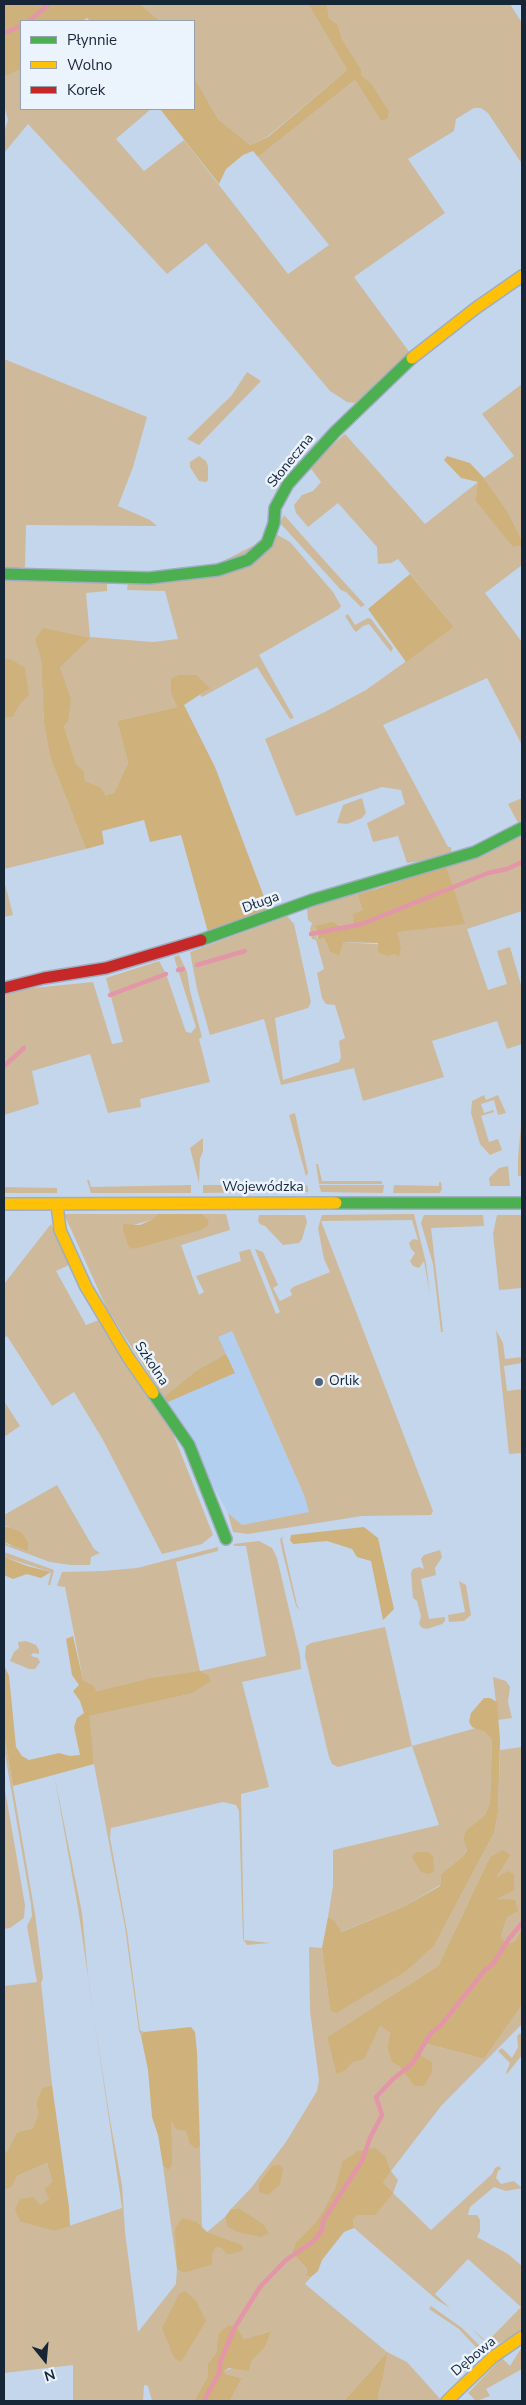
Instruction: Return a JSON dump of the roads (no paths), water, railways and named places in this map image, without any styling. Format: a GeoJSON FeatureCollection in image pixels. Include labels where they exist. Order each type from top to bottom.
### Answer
{"type":"FeatureCollection","features":[{"type":"Feature","properties":{"kind":"street","name":"Słoneczna"},"geometry":{"type":"LineString","coordinates":[[4,574],[163,577],[218,570],[248,560],[267,543],[274,523],[275,508],[288,484],[335,432],[407,362],[476,308],[522,276]]}},
{"type":"Feature","properties":{"kind":"street","name":"Długa"},"geometry":{"type":"LineString","coordinates":[[4,988],[44,978],[106,968],[192,944],[312,900],[469,854],[498,842],[522,828]]}},
{"type":"Feature","properties":{"kind":"street","name":"Wojewódzka"},"geometry":{"type":"LineString","coordinates":[[4,1204],[522,1203]]}},
{"type":"Feature","properties":{"kind":"street","name":"Szkolna"},"geometry":{"type":"LineString","coordinates":[[57,1204],[60,1230],[79,1272],[123,1350],[189,1445],[226,1539]]}},
{"type":"Feature","properties":{"kind":"street","name":"Dębowa"},"geometry":{"type":"LineString","coordinates":[[446,2401],[493,2357],[522,2337]]}},
{"type":"Feature","properties":{"kind":"waterway"},"geometry":{"type":"LineString","coordinates":[[30,20],[49,4]]}},
{"type":"Feature","properties":{"kind":"waterway"},"geometry":{"type":"LineString","coordinates":[[4,33],[20,26]]}},
{"type":"Feature","properties":{"kind":"waterway"},"geometry":{"type":"LineString","coordinates":[[311,934],[362,924],[488,873],[507,869],[522,862]]}},
{"type":"Feature","properties":{"kind":"waterway"},"geometry":{"type":"LineString","coordinates":[[197,965],[245,951]]}},
{"type":"Feature","properties":{"kind":"waterway"},"geometry":{"type":"LineString","coordinates":[[178,970],[183,969]]}},
{"type":"Feature","properties":{"kind":"waterway"},"geometry":{"type":"LineString","coordinates":[[110,995],[166,974]]}},
{"type":"Feature","properties":{"kind":"waterway"},"geometry":{"type":"LineString","coordinates":[[4,1066],[24,1048]]}},
{"type":"Feature","properties":{"kind":"waterway"},"geometry":{"type":"LineString","coordinates":[[204,2401],[220,2371],[220,2362],[235,2327],[260,2287],[286,2260],[314,2241],[322,2230],[323,2221],[362,2161],[370,2138],[382,2115],[376,2097],[393,2079],[412,2064],[431,2033],[441,2025],[485,1970],[493,1964],[508,1940],[522,1923]]}},
{"type":"Feature","properties":{"kind":"place","name":"Orlik"},"geometry":{"type":"Point","coordinates":[319,1382]}}]}
